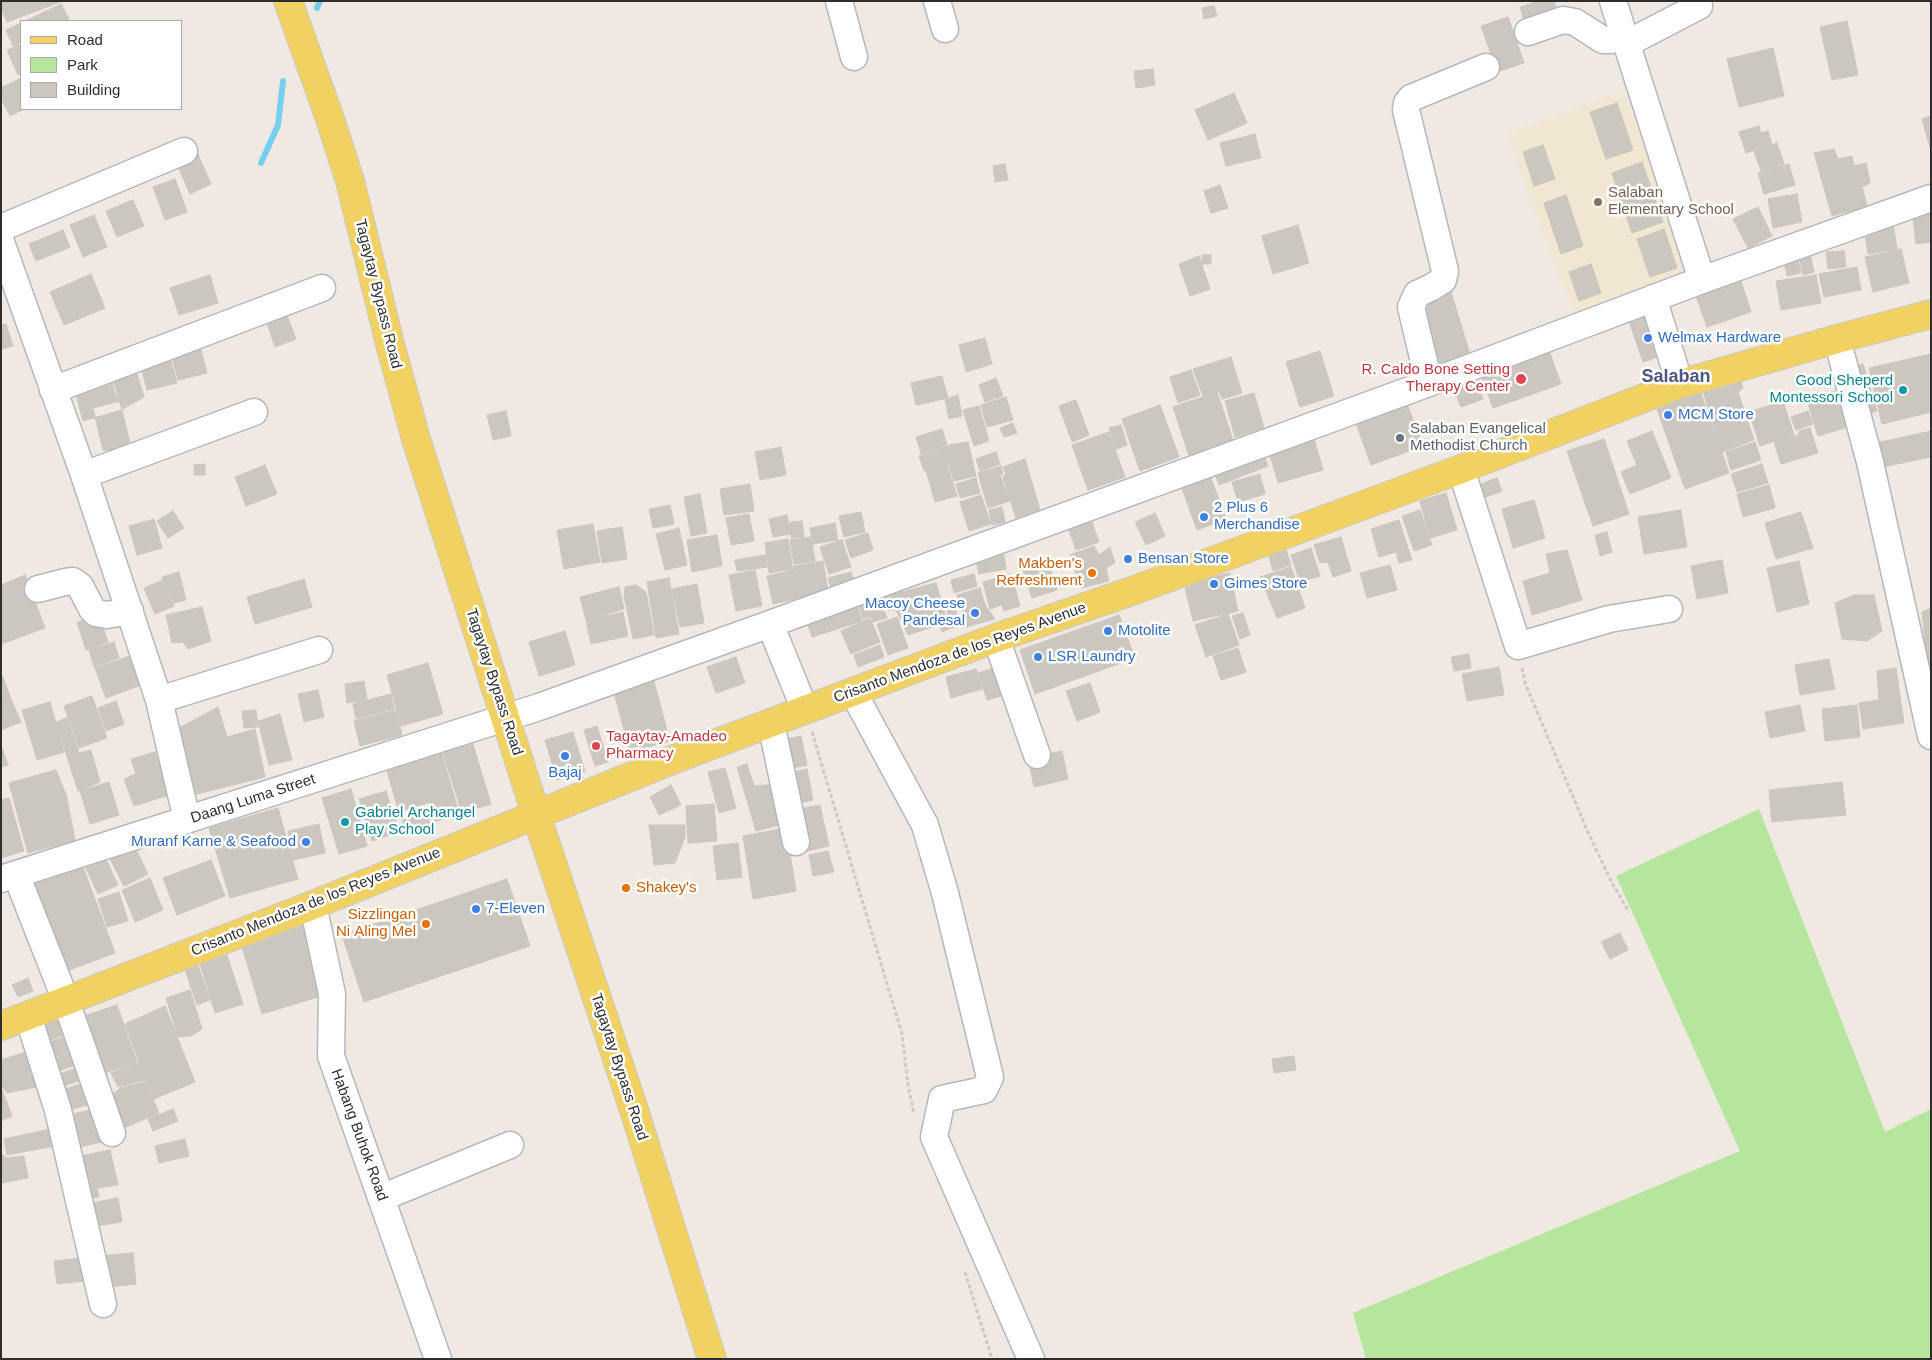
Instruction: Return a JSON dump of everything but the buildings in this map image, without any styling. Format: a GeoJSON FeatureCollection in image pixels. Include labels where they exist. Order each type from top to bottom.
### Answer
{"type":"FeatureCollection","features":[{"type":"Feature","properties":{"kind":"main road","name":"Tagaytay Bypass Road"},"geometry":{"type":"LineString","coordinates":[[288,1],[350,182],[390,344],[416,439],[536,814],[635,1113],[712,1359]]}},
{"type":"Feature","properties":{"kind":"main road","name":"Crisanto Mendoza de los Reyes Avenue"},"geometry":{"type":"LineString","coordinates":[[1,1026],[771,723],[996,638],[1132,591],[1461,469],[1680,384],[1931,314]]}},
{"type":"Feature","properties":{"kind":"street"},"geometry":{"type":"LineString","coordinates":[[839,1],[854,57]]}},
{"type":"Feature","properties":{"kind":"street"},"geometry":{"type":"LineString","coordinates":[[937,1],[945,29]]}},
{"type":"Feature","properties":{"kind":"street"},"geometry":{"type":"LineString","coordinates":[[1613,1],[1702,280]]}},
{"type":"Feature","properties":{"kind":"street"},"geometry":{"type":"LineString","coordinates":[[1528,32],[1563,20],[1575,22],[1603,40],[1625,39],[1699,6]]}},
{"type":"Feature","properties":{"kind":"street"},"geometry":{"type":"LineString","coordinates":[[1429,383],[1410,307],[1417,294],[1443,280],[1445,270],[1406,110],[1407,103],[1412,98],[1486,67]]}},
{"type":"Feature","properties":{"kind":"street"},"geometry":{"type":"LineString","coordinates":[[1,228],[184,151]]}},
{"type":"Feature","properties":{"kind":"street","name":"Daang Luma Street"},"geometry":{"type":"LineString","coordinates":[[9,876],[505,718],[770,624],[1429,383],[1702,280],[1931,198]]}},
{"type":"Feature","properties":{"kind":"street"},"geometry":{"type":"LineString","coordinates":[[1,242],[84,475],[159,700],[187,820]]}},
{"type":"Feature","properties":{"kind":"street"},"geometry":{"type":"LineString","coordinates":[[53,390],[322,288]]}},
{"type":"Feature","properties":{"kind":"street"},"geometry":{"type":"LineString","coordinates":[[1653,298],[1680,384]]}},
{"type":"Feature","properties":{"kind":"street"},"geometry":{"type":"LineString","coordinates":[[1837,339],[1870,462],[1931,736]]}},
{"type":"Feature","properties":{"kind":"street"},"geometry":{"type":"LineString","coordinates":[[84,475],[254,412]]}},
{"type":"Feature","properties":{"kind":"street"},"geometry":{"type":"LineString","coordinates":[[1461,469],[1518,646],[1609,620],[1668,609]]}},
{"type":"Feature","properties":{"kind":"street"},"geometry":{"type":"LineString","coordinates":[[38,589],[65,582],[73,582],[80,586],[92,610],[96,613],[107,615],[130,611]]}},
{"type":"Feature","properties":{"kind":"street"},"geometry":{"type":"LineString","coordinates":[[770,624],[805,710]]}},
{"type":"Feature","properties":{"kind":"street"},"geometry":{"type":"LineString","coordinates":[[996,638],[1037,755]]}},
{"type":"Feature","properties":{"kind":"street"},"geometry":{"type":"LineString","coordinates":[[159,700],[319,650]]}},
{"type":"Feature","properties":{"kind":"street"},"geometry":{"type":"LineString","coordinates":[[853,692],[925,825],[945,893],[990,1077],[984,1090],[942,1099],[934,1137],[1031,1359]]}},
{"type":"Feature","properties":{"kind":"street"},"geometry":{"type":"LineString","coordinates":[[771,723],[796,842]]}},
{"type":"Feature","properties":{"kind":"street"},"geometry":{"type":"LineString","coordinates":[[9,876],[66,1001],[112,1133]]}},
{"type":"Feature","properties":{"kind":"street","name":"Habang Buhok Road"},"geometry":{"type":"LineString","coordinates":[[313,904],[332,994],[330,1056],[438,1359]]}},
{"type":"Feature","properties":{"kind":"street"},"geometry":{"type":"LineString","coordinates":[[28,1016],[58,1110],[103,1304]]}},
{"type":"Feature","properties":{"kind":"street"},"geometry":{"type":"LineString","coordinates":[[381,1198],[510,1146]]}},
{"type":"Feature","properties":{"kind":"path"},"geometry":{"type":"LineString","coordinates":[[1518,646],[1525,683],[1538,716],[1587,830],[1628,912]]}},
{"type":"Feature","properties":{"kind":"path"},"geometry":{"type":"LineString","coordinates":[[805,710],[902,1034],[908,1085],[916,1123]]}},
{"type":"Feature","properties":{"kind":"path"},"geometry":{"type":"LineString","coordinates":[[965,1271],[992,1359]]}},
{"type":"Feature","properties":{"kind":"shaded area","name":"Salaban Elementary School"},"geometry":{"type":"Polygon","coordinates":[[[1623,90],[1690,271],[1574,315],[1507,134],[1623,90]]]}},
{"type":"Feature","properties":{"kind":"green space"},"geometry":{"type":"Polygon","coordinates":[[[1759,809],[1885,1132],[1931,1109],[1931,1359],[1366,1359],[1353,1313],[1740,1151],[1616,876],[1759,809]]]}},
{"type":"Feature","properties":{"kind":"waterway"},"geometry":{"type":"LineString","coordinates":[[317,8],[320,1]]}},
{"type":"Feature","properties":{"kind":"waterway"},"geometry":{"type":"LineString","coordinates":[[261,163],[278,125],[283,81]]}},
{"type":"Feature","properties":{"kind":"place","name":"Salaban Elementary School"},"geometry":{"type":"Point","coordinates":[1598,202]}},
{"type":"Feature","properties":{"kind":"place","name":"Welmax Hardware"},"geometry":{"type":"Point","coordinates":[1648,338]}},
{"type":"Feature","properties":{"kind":"place","name":"R. Caldo Bone Setting Therapy Center"},"geometry":{"type":"Point","coordinates":[1521,379]}},
{"type":"Feature","properties":{"kind":"place","name":"Good Sheperd Montessori School"},"geometry":{"type":"Point","coordinates":[1903,390]}},
{"type":"Feature","properties":{"kind":"place","name":"MCM Store"},"geometry":{"type":"Point","coordinates":[1668,415]}},
{"type":"Feature","properties":{"kind":"place","name":"Salaban Evangelical Methodist Church"},"geometry":{"type":"Point","coordinates":[1400,438]}},
{"type":"Feature","properties":{"kind":"place","name":"2 Plus 6 Merchandise"},"geometry":{"type":"Point","coordinates":[1204,517]}},
{"type":"Feature","properties":{"kind":"place","name":"Bensan Store"},"geometry":{"type":"Point","coordinates":[1128,559]}},
{"type":"Feature","properties":{"kind":"place","name":"Makben's Refreshment"},"geometry":{"type":"Point","coordinates":[1092,573]}},
{"type":"Feature","properties":{"kind":"place","name":"Gimes Store"},"geometry":{"type":"Point","coordinates":[1214,584]}},
{"type":"Feature","properties":{"kind":"place","name":"Macoy Cheese Pandesal"},"geometry":{"type":"Point","coordinates":[975,613]}},
{"type":"Feature","properties":{"kind":"place","name":"Motolite"},"geometry":{"type":"Point","coordinates":[1108,631]}},
{"type":"Feature","properties":{"kind":"place","name":"LSR Laundry"},"geometry":{"type":"Point","coordinates":[1038,657]}},
{"type":"Feature","properties":{"kind":"place","name":"Tagaytay-Amadeo Pharmacy"},"geometry":{"type":"Point","coordinates":[596,746]}},
{"type":"Feature","properties":{"kind":"place","name":"Bajaj"},"geometry":{"type":"Point","coordinates":[565,756]}},
{"type":"Feature","properties":{"kind":"place","name":"Gabriel Archangel Play School"},"geometry":{"type":"Point","coordinates":[345,822]}},
{"type":"Feature","properties":{"kind":"place","name":"Muranf Karne & Seafood"},"geometry":{"type":"Point","coordinates":[306,842]}},
{"type":"Feature","properties":{"kind":"place","name":"Shakey's"},"geometry":{"type":"Point","coordinates":[626,888]}},
{"type":"Feature","properties":{"kind":"place","name":"7-Eleven"},"geometry":{"type":"Point","coordinates":[476,909]}},
{"type":"Feature","properties":{"kind":"place","name":"Sizzlingan Ni Aling Mel"},"geometry":{"type":"Point","coordinates":[426,924]}},
{"type":"Feature","properties":{"kind":"district","name":"Salaban"},"geometry":{"type":"Point","coordinates":[1676,377]}}]}
